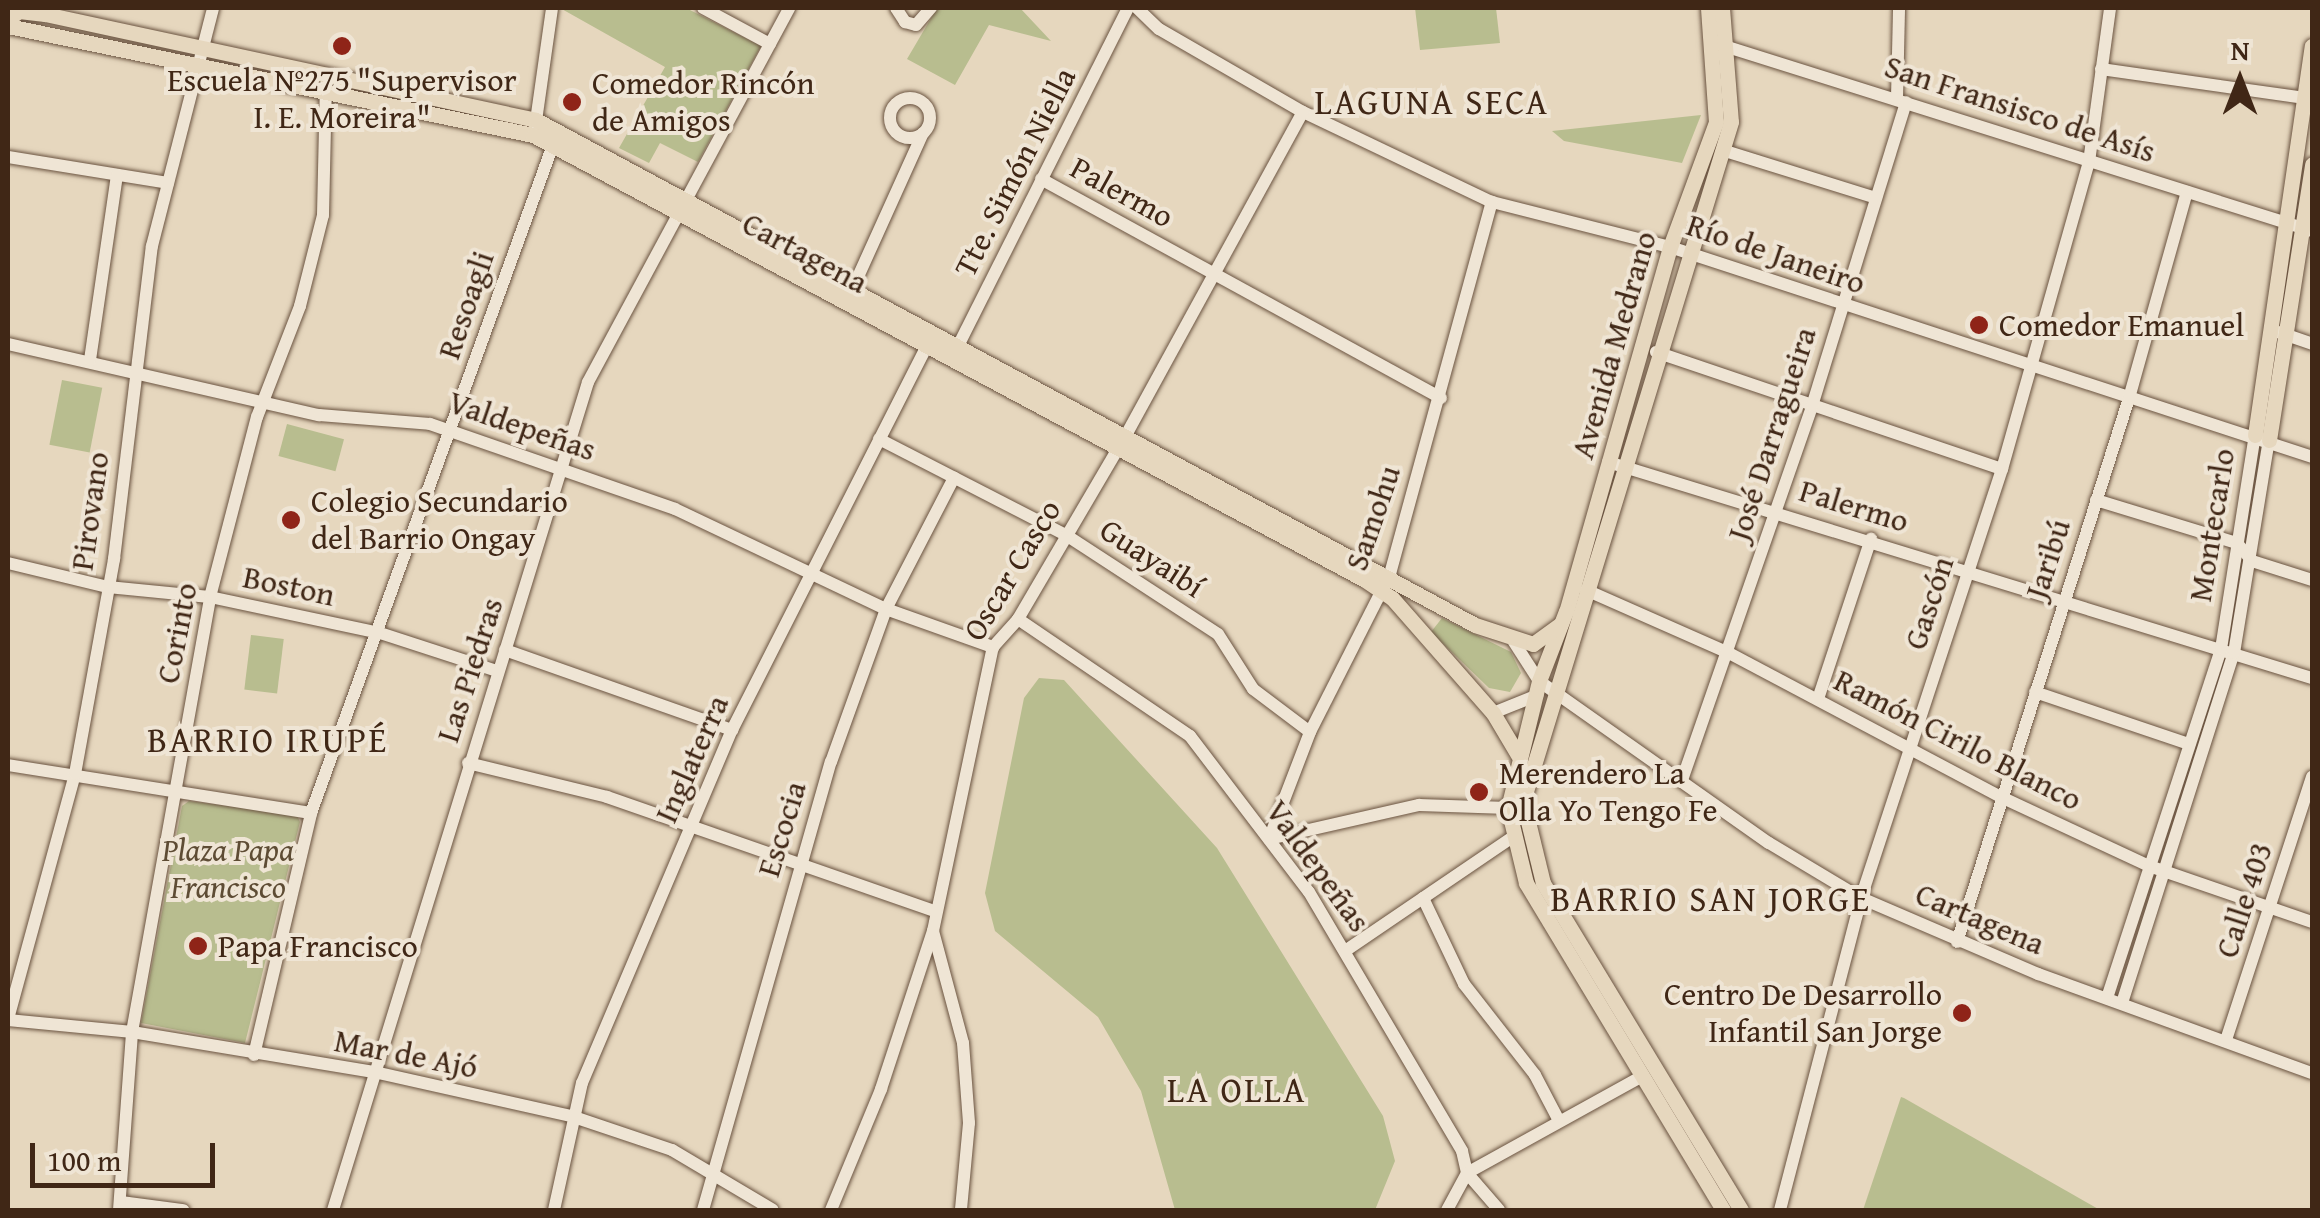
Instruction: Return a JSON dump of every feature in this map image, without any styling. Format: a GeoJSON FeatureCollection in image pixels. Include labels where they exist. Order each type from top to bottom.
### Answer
{"type":"FeatureCollection","features":[{"type":"Feature","properties":{"kind":"main road","name":"Avenida Medrano"},"geometry":{"type":"LineString","coordinates":[[1708,8],[1731,122],[1656,352],[1537,688],[1508,808],[1510,838],[1526,882],[1722,1210]]}},
{"type":"Feature","properties":{"kind":"main road","name":"Avenida Medrano"},"geometry":{"type":"LineString","coordinates":[[1722,8],[1716,122],[1670,247],[1586,590],[1523,800],[1533,857],[1554,902],[1741,1210]]}},
{"type":"Feature","properties":{"kind":"main road","name":"Cartagena"},"geometry":{"type":"LineString","coordinates":[[14,18],[203,57],[327,77],[535,128],[682,211]]}},
{"type":"Feature","properties":{"kind":"main road","name":"Montecarlo"},"geometry":{"type":"LineString","coordinates":[[2262,438],[2278,332],[2286,222],[2312,46]]}},
{"type":"Feature","properties":{"kind":"main road","name":"Cartagena"},"geometry":{"type":"LineString","coordinates":[[203,57],[324,94],[535,128],[552,145],[1121,442],[1390,574],[1443,608],[1514,642]]}},
{"type":"Feature","properties":{"kind":"main road","name":"Montecarlo"},"geometry":{"type":"LineString","coordinates":[[2278,332],[2308,229],[2312,164]]}},
{"type":"Feature","properties":{"kind":"main road","name":"Cartagena"},"geometry":{"type":"LineString","coordinates":[[848,299],[926,347],[954,354]]}},
{"type":"Feature","properties":{"kind":"main road","name":"Cartagena"},"geometry":{"type":"LineString","coordinates":[[1121,442],[1378,588],[1492,713],[1518,755]]}},
{"type":"Feature","properties":{"kind":"main road"},"geometry":{"type":"LineString","coordinates":[[1423,636],[1427,615],[1443,608]]}},
{"type":"Feature","properties":{"kind":"main road"},"geometry":{"type":"LineString","coordinates":[[1514,642],[1542,642],[1561,624]]}},
{"type":"Feature","properties":{"kind":"street","name":"Pirovano"},"geometry":{"type":"LineString","coordinates":[[8,1020],[11,995],[74,774],[108,587],[152,246],[213,8]]}},
{"type":"Feature","properties":{"kind":"street"},"geometry":{"type":"LineString","coordinates":[[535,128],[552,8]]}},
{"type":"Feature","properties":{"kind":"street"},"geometry":{"type":"LineString","coordinates":[[703,8],[770,44]]}},
{"type":"Feature","properties":{"kind":"street","name":"Las Piedras"},"geometry":{"type":"LineString","coordinates":[[333,1210],[588,382],[790,8]]}},
{"type":"Feature","properties":{"kind":"street"},"geometry":{"type":"LineString","coordinates":[[896,8],[900,18],[916,24],[931,8]]}},
{"type":"Feature","properties":{"kind":"street","name":"Tte. Simón Niella"},"geometry":{"type":"LineString","coordinates":[[954,354],[1128,8]]}},
{"type":"Feature","properties":{"kind":"street","name":"Río de Janeiro"},"geometry":{"type":"LineString","coordinates":[[1137,8],[1159,29],[1304,112],[1492,202],[1670,247],[1686,256],[2312,456]]}},
{"type":"Feature","properties":{"kind":"street","name":"José Darragueira"},"geometry":{"type":"LineString","coordinates":[[1682,780],[1812,406],[1876,198],[1901,100],[1900,8]]}},
{"type":"Feature","properties":{"kind":"street","name":"Gascón"},"geometry":{"type":"LineString","coordinates":[[1780,1210],[1860,898],[2002,469],[2089,162],[2110,8]]}},
{"type":"Feature","properties":{"kind":"street"},"geometry":{"type":"LineString","coordinates":[[8,43],[14,18]]}},
{"type":"Feature","properties":{"kind":"street","name":"San Fransisco de Asís"},"geometry":{"type":"LineString","coordinates":[[1718,44],[2308,229]]}},
{"type":"Feature","properties":{"kind":"street"},"geometry":{"type":"LineString","coordinates":[[2102,68],[2305,98]]}},
{"type":"Feature","properties":{"kind":"street","name":"Corinto"},"geometry":{"type":"LineString","coordinates":[[120,1206],[132,1032],[210,597],[262,402],[300,306],[323,216],[327,77]]}},
{"type":"Feature","properties":{"kind":"street","name":"Oscar Casco"},"geometry":{"type":"LineString","coordinates":[[831,1210],[881,1089],[933,931],[993,647],[1018,619],[1218,276],[1304,112]]}},
{"type":"Feature","properties":{"kind":"street"},"geometry":{"type":"LineString","coordinates":[[848,299],[923,133]]}},
{"type":"Feature","properties":{"kind":"street","name":"Resoagli"},"geometry":{"type":"LineString","coordinates":[[254,1055],[311,812],[380,633],[552,145]]}},
{"type":"Feature","properties":{"kind":"street"},"geometry":{"type":"LineString","coordinates":[[1722,150],[1876,198]]}},
{"type":"Feature","properties":{"kind":"street"},"geometry":{"type":"LineString","coordinates":[[8,157],[168,183]]}},
{"type":"Feature","properties":{"kind":"street"},"geometry":{"type":"LineString","coordinates":[[90,360],[117,175]]}},
{"type":"Feature","properties":{"kind":"street","name":"Palermo"},"geometry":{"type":"LineString","coordinates":[[1041,179],[1440,398]]}},
{"type":"Feature","properties":{"kind":"street","name":"Jaribú"},"geometry":{"type":"LineString","coordinates":[[1957,942],[2000,796],[2130,398],[2187,192]]}},
{"type":"Feature","properties":{"kind":"street","name":"Samohu"},"geometry":{"type":"LineString","coordinates":[[1269,838],[1310,732],[1378,588],[1390,574],[1492,202]]}},
{"type":"Feature","properties":{"kind":"street"},"geometry":{"type":"LineString","coordinates":[[2278,332],[2312,344]]}},
{"type":"Feature","properties":{"kind":"street","name":"Valdepeñas"},"geometry":{"type":"LineString","coordinates":[[8,344],[319,415],[412,421],[675,508],[886,609],[993,647]]}},
{"type":"Feature","properties":{"kind":"street","name":"Inglaterra"},"geometry":{"type":"LineString","coordinates":[[554,1210],[571,1116],[732,730],[926,347]]}},
{"type":"Feature","properties":{"kind":"street"},"geometry":{"type":"LineString","coordinates":[[1656,352],[2002,469]]}},
{"type":"Feature","properties":{"kind":"street","name":"Montecarlo"},"geometry":{"type":"LineString","coordinates":[[2106,998],[2190,744],[2228,651],[2238,543],[2262,438]]}},
{"type":"Feature","properties":{"kind":"street","name":"Montecarlo"},"geometry":{"type":"LineString","coordinates":[[2122,1003],[2164,872],[2252,560],[2262,438]]}},
{"type":"Feature","properties":{"kind":"street","name":"Guayaibí"},"geometry":{"type":"LineString","coordinates":[[879,439],[1066,535],[1229,642],[1252,689],[1310,732]]}},
{"type":"Feature","properties":{"kind":"street","name":"Palermo"},"geometry":{"type":"LineString","coordinates":[[1615,463],[2312,678]]}},
{"type":"Feature","properties":{"kind":"street","name":"Escocia"},"geometry":{"type":"LineString","coordinates":[[703,1210],[799,868],[886,609],[954,478]]}},
{"type":"Feature","properties":{"kind":"street"},"geometry":{"type":"LineString","coordinates":[[2096,500],[2238,543],[2252,560],[2312,580]]}},
{"type":"Feature","properties":{"kind":"street"},"geometry":{"type":"LineString","coordinates":[[1818,700],[1870,539]]}},
{"type":"Feature","properties":{"kind":"street","name":"Boston"},"geometry":{"type":"LineString","coordinates":[[8,563],[108,587],[210,597],[380,633],[497,671]]}},
{"type":"Feature","properties":{"kind":"street","name":"Ramón Cirilo Blanco"},"geometry":{"type":"LineString","coordinates":[[1586,590],[1729,652],[1911,751],[2150,866],[2312,922]]}},
{"type":"Feature","properties":{"kind":"street","name":"Valdepeñas"},"geometry":{"type":"LineString","coordinates":[[1018,619],[1165,713],[1269,838],[1345,951],[1462,1151],[1467,1173],[1499,1210]]}},
{"type":"Feature","properties":{"kind":"street"},"geometry":{"type":"LineString","coordinates":[[1514,642],[1537,688]]}},
{"type":"Feature","properties":{"kind":"street"},"geometry":{"type":"LineString","coordinates":[[505,650],[732,730]]}},
{"type":"Feature","properties":{"kind":"street"},"geometry":{"type":"LineString","coordinates":[[1492,713],[1537,688],[1555,692]]}},
{"type":"Feature","properties":{"kind":"street","name":"Cartagena"},"geometry":{"type":"LineString","coordinates":[[1555,692],[1860,898],[1957,942],[2312,1073]]}},
{"type":"Feature","properties":{"kind":"street"},"geometry":{"type":"LineString","coordinates":[[2035,692],[2190,744]]}},
{"type":"Feature","properties":{"kind":"street"},"geometry":{"type":"LineString","coordinates":[[468,763],[607,797],[799,868],[935,911]]}},
{"type":"Feature","properties":{"kind":"street"},"geometry":{"type":"LineString","coordinates":[[8,765],[311,812]]}},
{"type":"Feature","properties":{"kind":"street","name":"Calle 403"},"geometry":{"type":"LineString","coordinates":[[2226,1040],[2312,777]]}},
{"type":"Feature","properties":{"kind":"street"},"geometry":{"type":"LineString","coordinates":[[1269,838],[1420,804],[1508,808]]}},
{"type":"Feature","properties":{"kind":"street"},"geometry":{"type":"LineString","coordinates":[[1345,951],[1510,838]]}},
{"type":"Feature","properties":{"kind":"street"},"geometry":{"type":"LineString","coordinates":[[1423,898],[1464,984],[1536,1076],[1559,1121]]}},
{"type":"Feature","properties":{"kind":"street"},"geometry":{"type":"LineString","coordinates":[[933,931],[963,1042],[969,1123],[961,1210]]}},
{"type":"Feature","properties":{"kind":"street","name":"Mar de Ajó"},"geometry":{"type":"LineString","coordinates":[[8,1020],[132,1032],[374,1072],[571,1116],[616,1128],[713,1171],[773,1210]]}},
{"type":"Feature","properties":{"kind":"street"},"geometry":{"type":"LineString","coordinates":[[1447,1210],[1467,1173],[1643,1076]]}},
{"type":"Feature","properties":{"kind":"street"},"geometry":{"type":"LineString","coordinates":[[120,1206],[183,1210]]}},
{"type":"Feature","properties":{"kind":"green space"},"geometry":{"type":"Polygon","coordinates":[[[560,8],[686,8],[761,46],[698,162],[660,143],[649,163],[619,148],[665,67],[560,8]]]}},
{"type":"Feature","properties":{"kind":"green space"},"geometry":{"type":"Polygon","coordinates":[[[937,8],[1020,8],[1051,41],[989,25],[955,85],[907,59],[937,8]]]}},
{"type":"Feature","properties":{"kind":"green space"},"geometry":{"type":"Polygon","coordinates":[[[1415,8],[1496,8],[1500,43],[1420,50],[1415,8]]]}},
{"type":"Feature","properties":{"kind":"green space"},"geometry":{"type":"Polygon","coordinates":[[[1701,115],[1682,163],[1564,141],[1552,131],[1701,115]]]}},
{"type":"Feature","properties":{"kind":"green space"},"geometry":{"type":"Polygon","coordinates":[[[62,380],[102,388],[90,453],[49,445],[62,380]]]}},
{"type":"Feature","properties":{"kind":"green space"},"geometry":{"type":"Polygon","coordinates":[[[287,424],[344,439],[335,471],[278,456],[287,424]]]}},
{"type":"Feature","properties":{"kind":"green space"},"geometry":{"type":"Polygon","coordinates":[[[1442,618],[1511,652],[1521,673],[1510,692],[1489,688],[1431,632],[1442,618]]]}},
{"type":"Feature","properties":{"kind":"green space"},"geometry":{"type":"Polygon","coordinates":[[[251,635],[284,639],[277,694],[244,690],[251,635]]]}},
{"type":"Feature","properties":{"kind":"green space","name":"LA OLLA"},"geometry":{"type":"Polygon","coordinates":[[[1039,678],[1064,680],[1217,848],[1383,1116],[1395,1161],[1375,1210],[1175,1210],[1141,1091],[1098,1017],[995,931],[985,893],[1024,698],[1039,678]]]}},
{"type":"Feature","properties":{"kind":"green space","name":"Plaza Papa Francisco"},"geometry":{"type":"Polygon","coordinates":[[[189,801],[297,815],[300,822],[245,1043],[141,1023],[182,806],[189,801]]]}},
{"type":"Feature","properties":{"kind":"green space"},"geometry":{"type":"Polygon","coordinates":[[[1901,1097],[1904,1098],[2100,1210],[1863,1210],[1901,1097]]]}},
{"type":"Feature","properties":{"kind":"place","name":"Escuela Nº275 \"Supervisor I. E. Moreira\""},"geometry":{"type":"Point","coordinates":[342,46]}},
{"type":"Feature","properties":{"kind":"place","name":"Comedor Rincón de Amigos"},"geometry":{"type":"Point","coordinates":[572,102]}},
{"type":"Feature","properties":{"kind":"place","name":"Comedor Emanuel"},"geometry":{"type":"Point","coordinates":[1979,325]}},
{"type":"Feature","properties":{"kind":"place","name":"Colegio Secundario del Barrio Ongay"},"geometry":{"type":"Point","coordinates":[291,520]}},
{"type":"Feature","properties":{"kind":"place","name":"Merendero La Olla Yo Tengo Fe"},"geometry":{"type":"Point","coordinates":[1479,792]}},
{"type":"Feature","properties":{"kind":"place","name":"Papa Francisco"},"geometry":{"type":"Point","coordinates":[198,946]}},
{"type":"Feature","properties":{"kind":"place","name":"Centro De Desarrollo Infantil San Jorge"},"geometry":{"type":"Point","coordinates":[1962,1013]}},
{"type":"Feature","properties":{"kind":"district","name":"LAGUNA SECA"},"geometry":{"type":"Point","coordinates":[1432,102]}},
{"type":"Feature","properties":{"kind":"district","name":"BARRIO IRUPÉ"},"geometry":{"type":"Point","coordinates":[268,740]}},
{"type":"Feature","properties":{"kind":"district","name":"BARRIO SAN JORGE"},"geometry":{"type":"Point","coordinates":[1711,899]}},
{"type":"Feature","properties":{"kind":"district","name":"LA OLLA"},"geometry":{"type":"Point","coordinates":[1237,1090]}}]}
